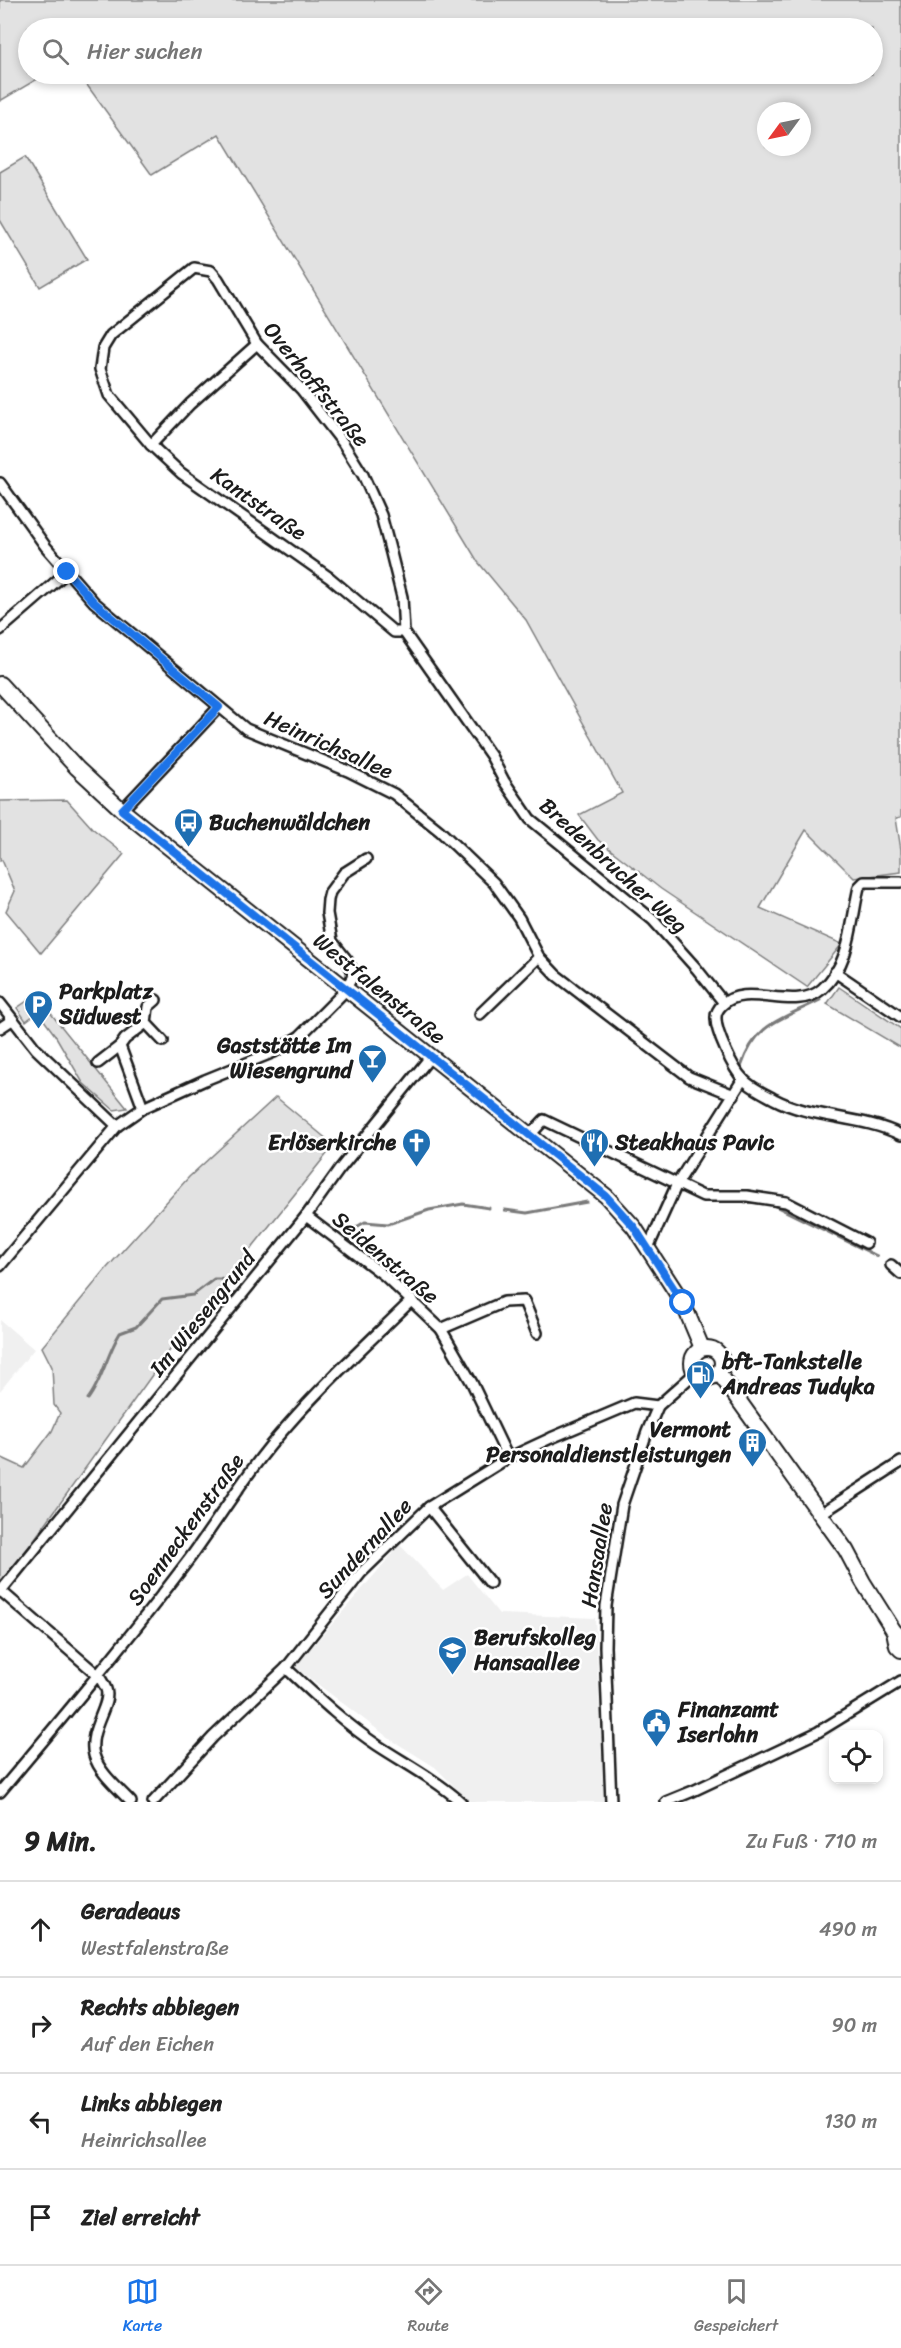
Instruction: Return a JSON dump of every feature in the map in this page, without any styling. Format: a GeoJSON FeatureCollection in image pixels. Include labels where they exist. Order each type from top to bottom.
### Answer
{"type":"FeatureCollection","features":[{"type":"Feature","properties":{"kind":"main road","name":"Westfalenstraße"},"geometry":{"type":"LineString","coordinates":[[0,684],[77,768],[122,810],[606,1196],[634,1227],[683,1303],[702,1348]]}},
{"type":"Feature","properties":{"kind":"main road"},"geometry":{"type":"LineString","coordinates":[[712,1348],[720,1355],[723,1364],[719,1373],[707,1379],[695,1373],[692,1359],[698,1350],[712,1348]]}},
{"type":"Feature","properties":{"kind":"main road"},"geometry":{"type":"LineString","coordinates":[[719,1373],[846,1550],[863,1582],[897,1634],[897,1646],[901,1650]]}},
{"type":"Feature","properties":{"kind":"street","name":"Kantstraße"},"geometry":{"type":"LineString","coordinates":[[211,271],[194,268],[184,274],[111,335],[103,348],[100,369],[109,395],[151,445],[181,473],[330,578],[394,632],[404,632],[491,756],[504,781]]}},
{"type":"Feature","properties":{"kind":"street","name":"Overhoffstraße"},"geometry":{"type":"LineString","coordinates":[[211,271],[257,344],[302,389],[343,442],[363,475],[381,515],[391,553],[402,597],[404,632]]}},
{"type":"Feature","properties":{"kind":"street"},"geometry":{"type":"LineString","coordinates":[[151,445],[190,404],[257,344]]}},
{"type":"Feature","properties":{"kind":"street","name":"Heinrichsallee"},"geometry":{"type":"LineString","coordinates":[[0,483],[25,520],[94,602],[219,707],[246,729],[348,771],[394,794],[440,831],[494,883],[519,918],[539,957],[556,975],[689,1077],[734,1095]]}},
{"type":"Feature","properties":{"kind":"street"},"geometry":{"type":"LineString","coordinates":[[0,630],[67,572]]}},
{"type":"Feature","properties":{"kind":"street"},"geometry":{"type":"LineString","coordinates":[[122,810],[219,707]]}},
{"type":"Feature","properties":{"kind":"street","name":"Bredenbrucher Weg"},"geometry":{"type":"LineString","coordinates":[[504,781],[530,819],[652,920],[724,1003]]}},
{"type":"Feature","properties":{"kind":"street"},"geometry":{"type":"LineString","coordinates":[[0,1266],[117,1126],[143,1108],[274,1052],[300,1036],[346,987],[353,972],[332,941],[327,913],[328,900],[330,892],[344,873],[366,859]]}},
{"type":"Feature","properties":{"kind":"street"},"geometry":{"type":"LineString","coordinates":[[901,882],[864,882],[859,887],[850,939],[835,972],[824,988],[809,997],[735,997],[724,1003],[715,1015],[716,1026],[731,1060],[743,1079],[775,1099],[793,1107],[876,1125],[901,1135]]}},
{"type":"Feature","properties":{"kind":"street"},"geometry":{"type":"LineString","coordinates":[[480,1014],[539,957]]}},
{"type":"Feature","properties":{"kind":"street"},"geometry":{"type":"LineString","coordinates":[[835,972],[901,1017]]}},
{"type":"Feature","properties":{"kind":"street"},"geometry":{"type":"LineString","coordinates":[[98,1063],[146,1023],[148,1007],[156,1000]]}},
{"type":"Feature","properties":{"kind":"street"},"geometry":{"type":"LineString","coordinates":[[0,1003],[36,1049],[117,1126]]}},
{"type":"Feature","properties":{"kind":"street"},"geometry":{"type":"LineString","coordinates":[[0,1029],[12,1020]]}},
{"type":"Feature","properties":{"kind":"street"},"geometry":{"type":"LineString","coordinates":[[146,1023],[163,1041]]}},
{"type":"Feature","properties":{"kind":"street"},"geometry":{"type":"LineString","coordinates":[[120,1046],[143,1108]]}},
{"type":"Feature","properties":{"kind":"street","name":"Im Wiesengrund"},"geometry":{"type":"LineString","coordinates":[[0,1592],[306,1216],[398,1094],[430,1056]]}},
{"type":"Feature","properties":{"kind":"street"},"geometry":{"type":"LineString","coordinates":[[648,1248],[677,1184],[743,1079]]}},
{"type":"Feature","properties":{"kind":"street"},"geometry":{"type":"LineString","coordinates":[[530,1135],[544,1120],[703,1196],[747,1196],[786,1202],[866,1243]]}},
{"type":"Feature","properties":{"kind":"street","name":"Seidenstraße"},"geometry":{"type":"LineString","coordinates":[[306,1216],[412,1300],[441,1329],[472,1383],[508,1458]]}},
{"type":"Feature","properties":{"kind":"street"},"geometry":{"type":"LineString","coordinates":[[891,1265],[901,1274]]}},
{"type":"Feature","properties":{"kind":"street","name":"Soenneckenstraße"},"geometry":{"type":"LineString","coordinates":[[0,1792],[99,1677],[285,1427],[412,1300]]}},
{"type":"Feature","properties":{"kind":"street","name":"Seidenstraße"},"geometry":{"type":"LineString","coordinates":[[441,1329],[504,1302],[524,1301],[537,1333]]}},
{"type":"Feature","properties":{"kind":"street","name":"Hansaallee"},"geometry":{"type":"LineString","coordinates":[[611,1802],[604,1647],[609,1574],[622,1505],[658,1406],[695,1373]]}},
{"type":"Feature","properties":{"kind":"street","name":"Sundernallee"},"geometry":{"type":"LineString","coordinates":[[153,1802],[213,1737],[286,1668],[361,1573],[429,1507],[508,1458],[634,1403],[658,1406]]}},
{"type":"Feature","properties":{"kind":"street"},"geometry":{"type":"LineString","coordinates":[[819,1515],[901,1462]]}},
{"type":"Feature","properties":{"kind":"street"},"geometry":{"type":"LineString","coordinates":[[429,1507],[490,1583]]}},
{"type":"Feature","properties":{"kind":"street"},"geometry":{"type":"LineString","coordinates":[[0,1592],[99,1677],[107,1690],[106,1700],[94,1729],[92,1741],[94,1757],[131,1802]]}},
{"type":"Feature","properties":{"kind":"street"},"geometry":{"type":"LineString","coordinates":[[286,1668],[322,1702],[377,1745],[416,1767],[461,1802]]}},
{"type":"Feature","properties":{"kind":"street"},"geometry":{"type":"LineString","coordinates":[[666,1802],[818,1732],[901,1681]]}},
{"type":"Feature","properties":{"kind":"shaded area"},"geometry":{"type":"Polygon","coordinates":[[[0,0],[901,0],[901,817],[896,818],[901,850],[901,872],[854,878],[806,830],[760,908],[842,944],[807,987],[661,889],[598,840],[579,815],[622,793],[526,620],[478,562],[219,134],[152,175],[86,84],[883,84],[883,18],[18,18],[18,84],[29,84],[0,101],[0,0]]]}},
{"type":"Feature","properties":{"kind":"shaded area"},"geometry":{"type":"Polygon","coordinates":[[[25,157],[87,259],[40,287],[0,220],[0,172],[25,157]]]}},
{"type":"Feature","properties":{"kind":"shaded area"},"geometry":{"type":"Polygon","coordinates":[[[67,800],[92,828],[124,854],[41,953],[6,911],[15,891],[2,860],[0,861],[0,801],[67,800]]]}},
{"type":"Feature","properties":{"kind":"shaded area"},"geometry":{"type":"Polygon","coordinates":[[[839,987],[901,1029],[901,1048],[827,1004],[839,987]]]}},
{"type":"Feature","properties":{"kind":"shaded area"},"geometry":{"type":"Polygon","coordinates":[[[36,995],[127,1108],[114,1110],[83,1083],[55,1035],[38,1012],[26,1021],[17,1008],[36,995]]]}},
{"type":"Feature","properties":{"kind":"shaded area"},"geometry":{"type":"Polygon","coordinates":[[[276,1097],[334,1145],[170,1350],[0,1587],[0,1457],[24,1468],[52,1431],[60,1413],[54,1405],[52,1367],[42,1347],[106,1269],[189,1177],[276,1097]]]}},
{"type":"Feature","properties":{"kind":"shaded area"},"geometry":{"type":"Polygon","coordinates":[[[0,1320],[34,1349],[0,1391],[0,1320]]]}},
{"type":"Feature","properties":{"kind":"shaded area","name":"Berufskolleg Hansaallee"},"geometry":{"type":"Polygon","coordinates":[[[400,1545],[443,1590],[467,1574],[499,1614],[595,1618],[604,1802],[470,1802],[435,1767],[390,1739],[295,1667],[400,1545]]]}},
{"type":"Feature","properties":{"kind":"waterway"},"geometry":{"type":"LineString","coordinates":[[741,1067],[747,1052],[762,1031],[782,1018],[820,1000]]}},
{"type":"Feature","properties":{"kind":"waterway"},"geometry":{"type":"LineString","coordinates":[[505,1210],[527,1213],[587,1202]]}},
{"type":"Feature","properties":{"kind":"waterway"},"geometry":{"type":"LineString","coordinates":[[745,1202],[764,1203]]}},
{"type":"Feature","properties":{"kind":"waterway"},"geometry":{"type":"LineString","coordinates":[[342,1229],[353,1229],[365,1222],[388,1224],[429,1210],[463,1204],[489,1208]]}},
{"type":"Feature","properties":{"kind":"waterway"},"geometry":{"type":"LineString","coordinates":[[771,1204],[877,1256]]}},
{"type":"Feature","properties":{"kind":"waterway"},"geometry":{"type":"LineString","coordinates":[[88,1399],[120,1333],[136,1327],[162,1299],[193,1295],[214,1279],[221,1279],[231,1285]]}},
{"type":"Feature","properties":{"kind":"place","name":"Buchenwäldchen"},"geometry":{"type":"Point","coordinates":[188,848]}},
{"type":"Feature","properties":{"kind":"place","name":"Parkplatz Südwest"},"geometry":{"type":"Point","coordinates":[38,1030]}},
{"type":"Feature","properties":{"kind":"place","name":"Gaststätte Im Wiesengrund"},"geometry":{"type":"Point","coordinates":[373,1084]}},
{"type":"Feature","properties":{"kind":"place","name":"Erlöserkirche"},"geometry":{"type":"Point","coordinates":[417,1168]}},
{"type":"Feature","properties":{"kind":"place","name":"Steakhaus Pavic"},"geometry":{"type":"Point","coordinates":[594,1168]}},
{"type":"Feature","properties":{"kind":"place","name":"bft-Tankstelle Andreas Tudyka"},"geometry":{"type":"Point","coordinates":[701,1400]}},
{"type":"Feature","properties":{"kind":"place","name":"Vermont Personaldienstleistungen"},"geometry":{"type":"Point","coordinates":[752,1468]}},
{"type":"Feature","properties":{"kind":"place","name":"Berufskolleg Hansaallee"},"geometry":{"type":"Point","coordinates":[453,1676]}},
{"type":"Feature","properties":{"kind":"place","name":"Finanzamt Iserlohn"},"geometry":{"type":"Point","coordinates":[657,1748]}},
{"type":"Feature","properties":{"kind":"route"},"geometry":{"type":"LineString","coordinates":[[67,572],[94,602],[219,707],[122,810],[606,1196],[634,1227],[683,1303]]}}]}
